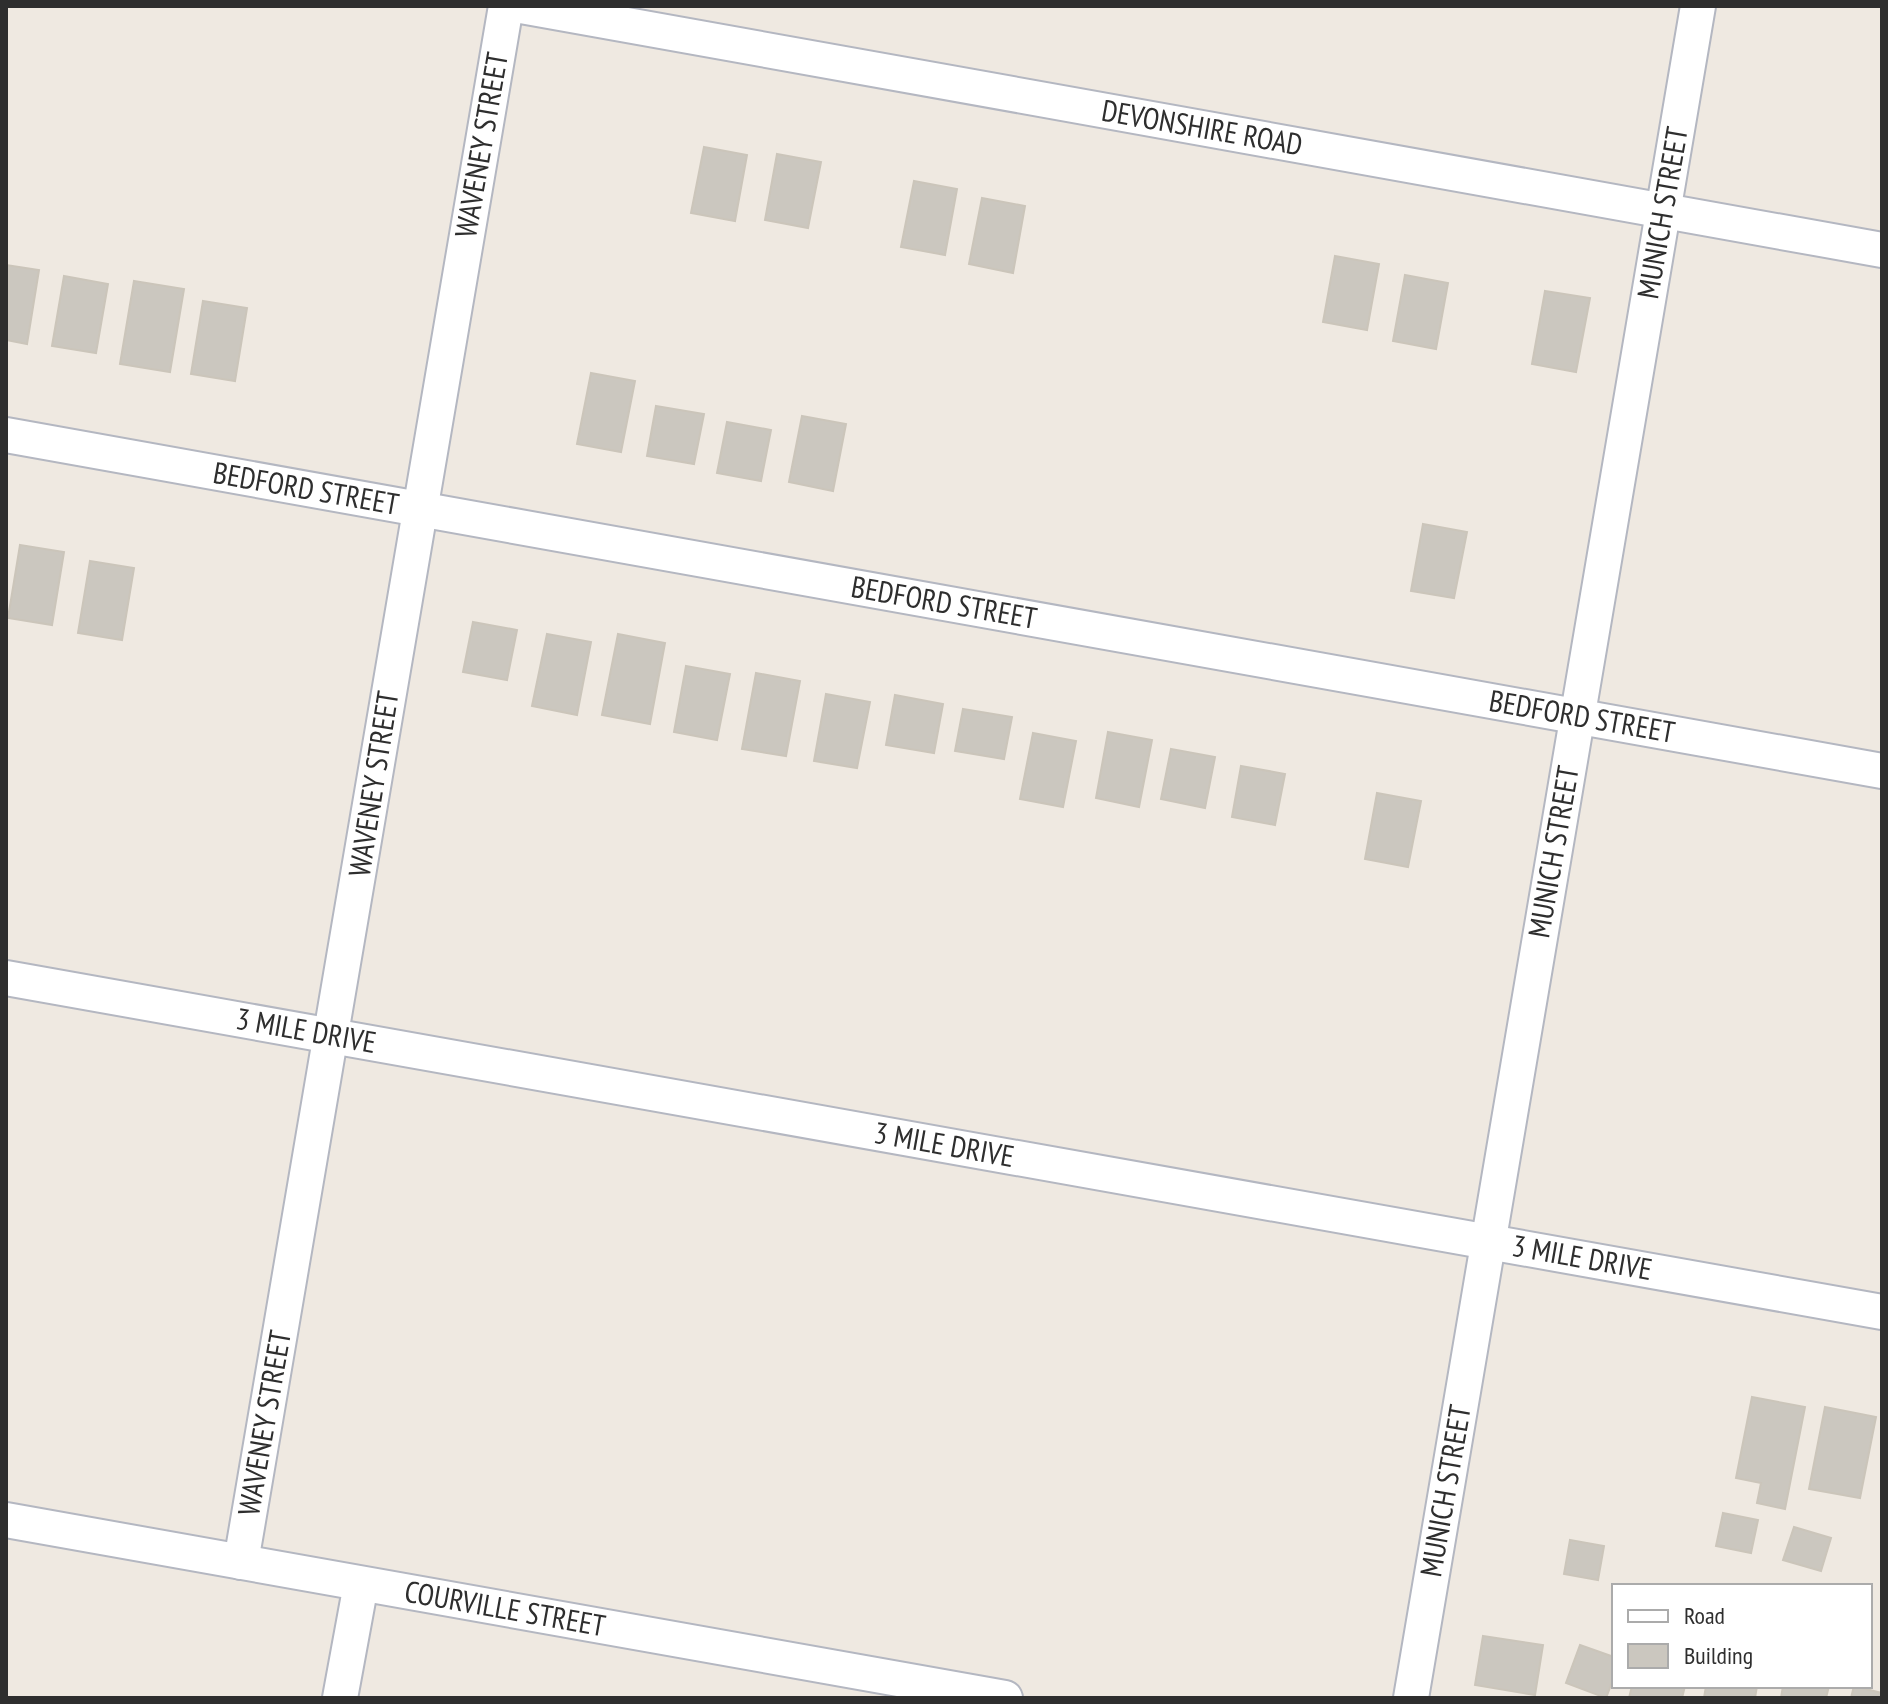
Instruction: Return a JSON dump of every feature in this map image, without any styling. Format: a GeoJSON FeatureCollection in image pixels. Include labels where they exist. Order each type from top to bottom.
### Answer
{"type":"FeatureCollection","features":[{"type":"Feature","properties":{"kind":"street","name":"WAVENEY STREET"},"geometry":{"type":"LineString","coordinates":[[241,1562],[506,6]]}},
{"type":"Feature","properties":{"kind":"street","name":"DEVONSHIRE ROAD"},"geometry":{"type":"LineString","coordinates":[[521,6],[1882,250]]}},
{"type":"Feature","properties":{"kind":"street","name":"MUNICH STREET"},"geometry":{"type":"LineString","coordinates":[[1411,1698],[1698,6]]}},
{"type":"Feature","properties":{"kind":"street","name":"BEDFORD STREET"},"geometry":{"type":"LineString","coordinates":[[6,435],[1882,771]]}},
{"type":"Feature","properties":{"kind":"street","name":"3 MILE DRIVE"},"geometry":{"type":"LineString","coordinates":[[6,978],[1882,1312]]}},
{"type":"Feature","properties":{"kind":"street","name":"COURVILLE STREET"},"geometry":{"type":"LineString","coordinates":[[6,1520],[1005,1698]]}},
{"type":"Feature","properties":{"kind":"street"},"geometry":{"type":"LineString","coordinates":[[340,1698],[361,1584]]}},
{"type":"Feature","properties":{"kind":"building"},"geometry":{"type":"Polygon","coordinates":[[[704,147],[747,155],[735,221],[691,213],[704,147]]]}},
{"type":"Feature","properties":{"kind":"building"},"geometry":{"type":"Polygon","coordinates":[[[777,154],[821,162],[808,228],[765,220],[777,154]]]}},
{"type":"Feature","properties":{"kind":"building"},"geometry":{"type":"Polygon","coordinates":[[[914,181],[957,189],[945,255],[901,247],[914,181]]]}},
{"type":"Feature","properties":{"kind":"building"},"geometry":{"type":"Polygon","coordinates":[[[982,198],[1025,206],[1013,273],[969,264],[982,198]]]}},
{"type":"Feature","properties":{"kind":"building"},"geometry":{"type":"Polygon","coordinates":[[[1335,256],[1379,264],[1367,330],[1323,322],[1335,256]]]}},
{"type":"Feature","properties":{"kind":"building"},"geometry":{"type":"Polygon","coordinates":[[[6,265],[39,270],[27,344],[6,340],[6,265]]]}},
{"type":"Feature","properties":{"kind":"building"},"geometry":{"type":"Polygon","coordinates":[[[1405,275],[1448,283],[1436,349],[1393,341],[1405,275]]]}},
{"type":"Feature","properties":{"kind":"building"},"geometry":{"type":"Polygon","coordinates":[[[64,276],[108,284],[96,353],[52,346],[64,276]]]}},
{"type":"Feature","properties":{"kind":"building"},"geometry":{"type":"Polygon","coordinates":[[[134,281],[184,289],[170,372],[120,364],[134,281]]]}},
{"type":"Feature","properties":{"kind":"building"},"geometry":{"type":"Polygon","coordinates":[[[1545,291],[1590,298],[1576,372],[1532,364],[1545,291]]]}},
{"type":"Feature","properties":{"kind":"building"},"geometry":{"type":"Polygon","coordinates":[[[203,301],[247,308],[235,381],[191,374],[203,301]]]}},
{"type":"Feature","properties":{"kind":"building"},"geometry":{"type":"Polygon","coordinates":[[[591,373],[635,381],[621,452],[577,444],[591,373]]]}},
{"type":"Feature","properties":{"kind":"building"},"geometry":{"type":"Polygon","coordinates":[[[656,406],[704,414],[694,464],[647,456],[656,406]]]}},
{"type":"Feature","properties":{"kind":"building"},"geometry":{"type":"Polygon","coordinates":[[[802,416],[846,424],[833,491],[789,482],[802,416]]]}},
{"type":"Feature","properties":{"kind":"building"},"geometry":{"type":"Polygon","coordinates":[[[727,422],[771,430],[761,481],[717,473],[727,422]]]}},
{"type":"Feature","properties":{"kind":"building"},"geometry":{"type":"Polygon","coordinates":[[[1423,524],[1467,532],[1454,598],[1411,591],[1423,524]]]}},
{"type":"Feature","properties":{"kind":"building"},"geometry":{"type":"Polygon","coordinates":[[[20,545],[64,552],[52,625],[8,618],[20,545]]]}},
{"type":"Feature","properties":{"kind":"building"},"geometry":{"type":"Polygon","coordinates":[[[90,561],[134,568],[122,640],[78,633],[90,561]]]}},
{"type":"Feature","properties":{"kind":"building"},"geometry":{"type":"Polygon","coordinates":[[[473,622],[517,630],[507,680],[463,672],[473,622]]]}},
{"type":"Feature","properties":{"kind":"building"},"geometry":{"type":"Polygon","coordinates":[[[547,634],[591,642],[577,715],[532,706],[547,634]]]}},
{"type":"Feature","properties":{"kind":"building"},"geometry":{"type":"Polygon","coordinates":[[[618,634],[665,643],[650,724],[602,715],[618,634]]]}},
{"type":"Feature","properties":{"kind":"building"},"geometry":{"type":"Polygon","coordinates":[[[686,666],[730,674],[717,740],[674,732],[686,666]]]}},
{"type":"Feature","properties":{"kind":"building"},"geometry":{"type":"Polygon","coordinates":[[[756,673],[800,681],[786,756],[742,749],[756,673]]]}},
{"type":"Feature","properties":{"kind":"building"},"geometry":{"type":"Polygon","coordinates":[[[826,694],[870,702],[857,768],[814,761],[826,694]]]}},
{"type":"Feature","properties":{"kind":"building"},"geometry":{"type":"Polygon","coordinates":[[[895,695],[943,704],[934,753],[886,745],[895,695]]]}},
{"type":"Feature","properties":{"kind":"building"},"geometry":{"type":"Polygon","coordinates":[[[963,709],[1012,717],[1004,759],[955,751],[963,709]]]}},
{"type":"Feature","properties":{"kind":"building"},"geometry":{"type":"Polygon","coordinates":[[[1108,732],[1152,740],[1139,807],[1096,798],[1108,732]]]}},
{"type":"Feature","properties":{"kind":"building"},"geometry":{"type":"Polygon","coordinates":[[[1033,733],[1076,741],[1063,807],[1020,799],[1033,733]]]}},
{"type":"Feature","properties":{"kind":"building"},"geometry":{"type":"Polygon","coordinates":[[[1171,749],[1215,757],[1205,808],[1161,799],[1171,749]]]}},
{"type":"Feature","properties":{"kind":"building"},"geometry":{"type":"Polygon","coordinates":[[[1241,766],[1285,774],[1275,825],[1232,817],[1241,766]]]}},
{"type":"Feature","properties":{"kind":"building"},"geometry":{"type":"Polygon","coordinates":[[[1377,793],[1421,801],[1408,867],[1365,859],[1377,793]]]}},
{"type":"Feature","properties":{"kind":"building"},"geometry":{"type":"Polygon","coordinates":[[[1752,1397],[1805,1407],[1785,1509],[1757,1503],[1761,1483],[1736,1478],[1752,1397]]]}},
{"type":"Feature","properties":{"kind":"building"},"geometry":{"type":"Polygon","coordinates":[[[1825,1407],[1876,1417],[1860,1498],[1809,1489],[1825,1407]]]}},
{"type":"Feature","properties":{"kind":"building"},"geometry":{"type":"Polygon","coordinates":[[[1723,1513],[1758,1520],[1751,1553],[1716,1546],[1723,1513]]]}},
{"type":"Feature","properties":{"kind":"building"},"geometry":{"type":"Polygon","coordinates":[[[1794,1527],[1831,1538],[1821,1571],[1783,1560],[1794,1527]]]}},
{"type":"Feature","properties":{"kind":"building"},"geometry":{"type":"Polygon","coordinates":[[[1570,1540],[1604,1546],[1598,1580],[1564,1574],[1570,1540]]]}},
{"type":"Feature","properties":{"kind":"building"},"geometry":{"type":"Polygon","coordinates":[[[1483,1636],[1543,1645],[1535,1695],[1475,1685],[1483,1636]]]}},
{"type":"Feature","properties":{"kind":"building"},"geometry":{"type":"Polygon","coordinates":[[[1580,1645],[1612,1656],[1612,1682],[1606,1698],[1566,1683],[1580,1645]]]}},
{"type":"Feature","properties":{"kind":"building"},"geometry":{"type":"Polygon","coordinates":[[[1632,1688],[1684,1688],[1682,1698],[1629,1698],[1632,1688]]]}},
{"type":"Feature","properties":{"kind":"building"},"geometry":{"type":"Polygon","coordinates":[[[1706,1688],[1757,1688],[1755,1698],[1704,1698],[1706,1688]]]}},
{"type":"Feature","properties":{"kind":"building"},"geometry":{"type":"Polygon","coordinates":[[[1783,1688],[1828,1688],[1826,1698],[1781,1698],[1783,1688]]]}},
{"type":"Feature","properties":{"kind":"building"},"geometry":{"type":"Polygon","coordinates":[[[1854,1688],[1882,1693],[1882,1698],[1851,1698],[1854,1688]]]}}]}
